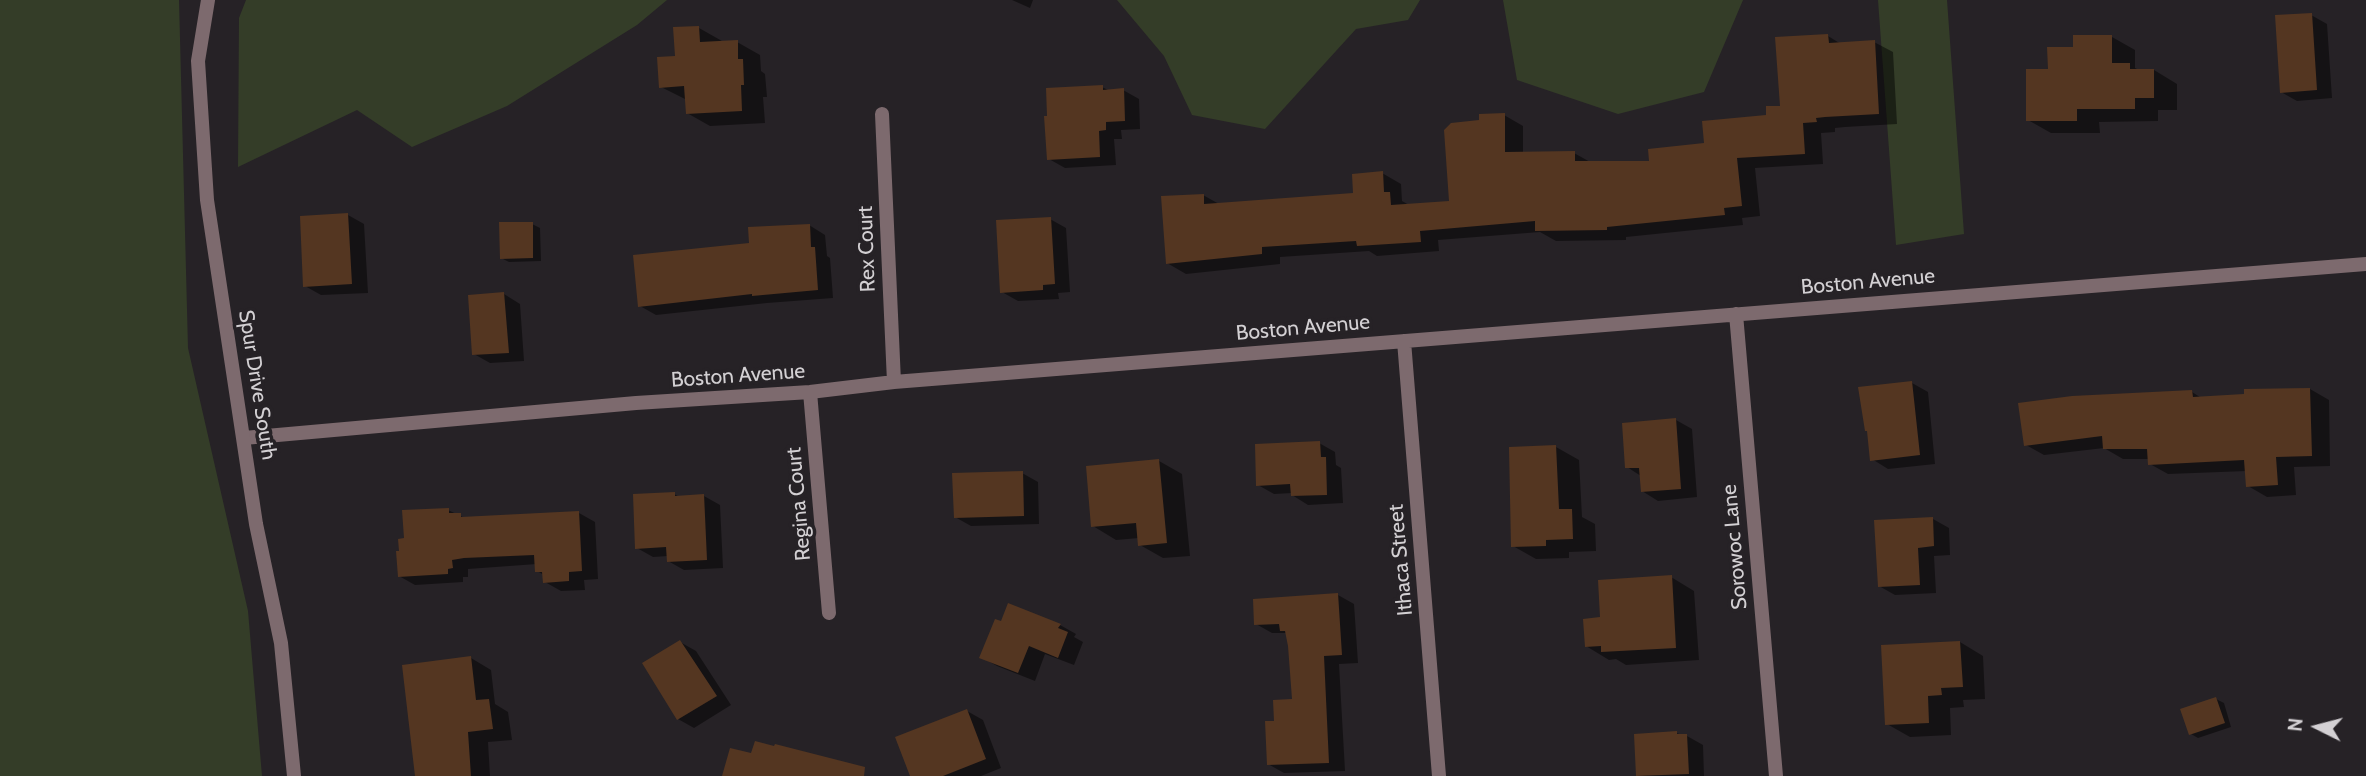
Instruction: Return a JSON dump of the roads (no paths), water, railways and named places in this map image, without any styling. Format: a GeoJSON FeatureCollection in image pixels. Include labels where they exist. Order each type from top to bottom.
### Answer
{"type":"FeatureCollection","features":[{"type":"Feature","properties":{"kind":"street","name":"Spur Drive South"},"geometry":{"type":"LineString","coordinates":[[208,0],[198,61],[207,200],[256,524],[281,643],[294,776]]}},
{"type":"Feature","properties":{"kind":"street","name":"Rex Court"},"geometry":{"type":"LineString","coordinates":[[882,114],[894,382]]}},
{"type":"Feature","properties":{"kind":"street","name":"Boston Avenue"},"geometry":{"type":"LineString","coordinates":[[244,438],[636,403],[810,393],[894,382],[2366,264]]}},
{"type":"Feature","properties":{"kind":"street","name":"Sorowoc Lane"},"geometry":{"type":"LineString","coordinates":[[1736,314],[1776,776]]}},
{"type":"Feature","properties":{"kind":"street","name":"Ithaca Street"},"geometry":{"type":"LineString","coordinates":[[1404,341],[1439,776]]}},
{"type":"Feature","properties":{"kind":"street","name":"Regina Court"},"geometry":{"type":"LineString","coordinates":[[810,393],[829,613]]}}]}
